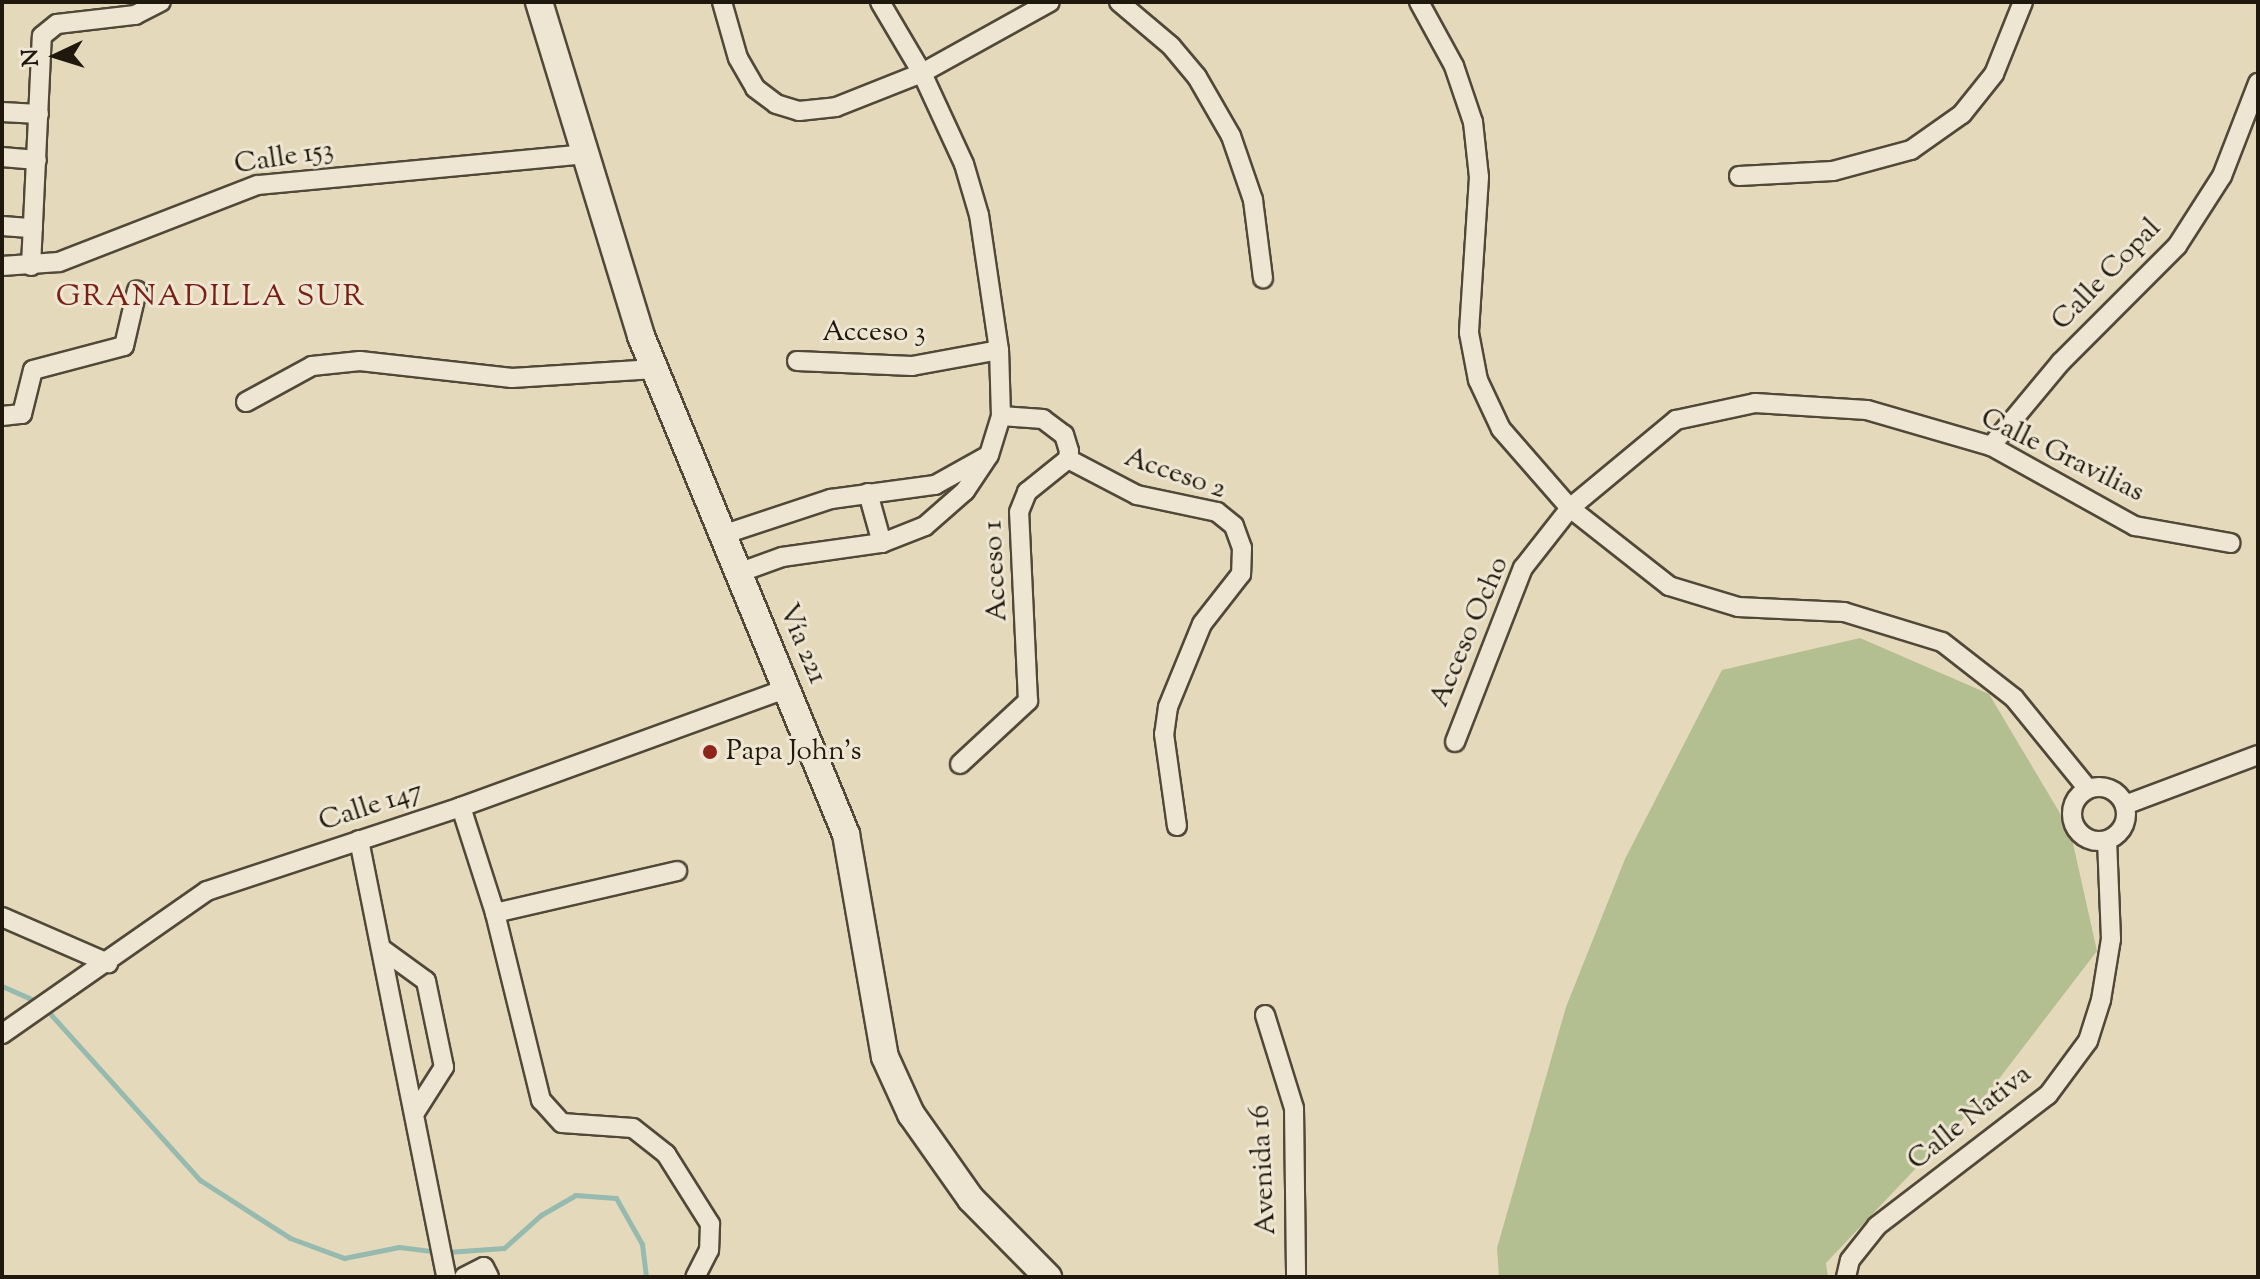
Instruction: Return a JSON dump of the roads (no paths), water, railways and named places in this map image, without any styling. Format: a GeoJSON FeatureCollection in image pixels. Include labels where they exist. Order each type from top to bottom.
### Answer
{"type":"FeatureCollection","features":[{"type":"Feature","properties":{"kind":"main road","name":"Vía 221"},"geometry":{"type":"LineString","coordinates":[[539,2],[655,369],[846,834],[872,1000],[885,1057],[904,1100],[971,1199],[1048,1277]]}},
{"type":"Feature","properties":{"kind":"street"},"geometry":{"type":"LineString","coordinates":[[31,266],[42,36],[50,26],[135,15],[161,2]]}},
{"type":"Feature","properties":{"kind":"street"},"geometry":{"type":"LineString","coordinates":[[722,2],[738,58],[755,88],[776,104],[799,111],[836,107],[922,73],[1050,2]]}},
{"type":"Feature","properties":{"kind":"street"},"geometry":{"type":"LineString","coordinates":[[738,573],[782,557],[882,543],[925,526],[965,491],[989,455],[1001,416],[999,350],[979,215],[952,132],[880,2]]}},
{"type":"Feature","properties":{"kind":"street"},"geometry":{"type":"LineString","coordinates":[[1119,2],[1171,46],[1197,77],[1231,136],[1253,200],[1263,278]]}},
{"type":"Feature","properties":{"kind":"street"},"geometry":{"type":"LineString","coordinates":[[1419,2],[1454,66],[1473,122],[1479,177],[1469,333],[1478,380],[1501,429],[1570,508],[1669,586],[1738,607],[1844,612],[1942,642],[2014,698],[2088,789]]}},
{"type":"Feature","properties":{"kind":"street"},"geometry":{"type":"LineString","coordinates":[[1739,176],[1833,171],[1911,150],[1962,114],[1994,74],[2023,2]]}},
{"type":"Feature","properties":{"kind":"street","name":"Calle Copal"},"geometry":{"type":"LineString","coordinates":[[1991,446],[2061,362],[2177,246],[2222,176],[2258,83]]}},
{"type":"Feature","properties":{"kind":"street"},"geometry":{"type":"LineString","coordinates":[[2,112],[39,114]]}},
{"type":"Feature","properties":{"kind":"street","name":"Calle 153"},"geometry":{"type":"LineString","coordinates":[[2,266],[59,262],[258,185],[586,154]]}},
{"type":"Feature","properties":{"kind":"street"},"geometry":{"type":"LineString","coordinates":[[2,157],[37,160]]}},
{"type":"Feature","properties":{"kind":"street"},"geometry":{"type":"LineString","coordinates":[[2,226],[33,228]]}},
{"type":"Feature","properties":{"kind":"street"},"geometry":{"type":"LineString","coordinates":[[2,416],[22,414],[33,370],[124,346],[137,290]]}},
{"type":"Feature","properties":{"kind":"street","name":"Acceso 3"},"geometry":{"type":"LineString","coordinates":[[797,361],[912,366],[999,350]]}},
{"type":"Feature","properties":{"kind":"street"},"geometry":{"type":"LineString","coordinates":[[246,402],[312,366],[360,361],[512,378],[655,369]]}},
{"type":"Feature","properties":{"kind":"street","name":"Calle Gravilias"},"geometry":{"type":"LineString","coordinates":[[1570,508],[1676,420],[1755,403],[1867,410],[1991,446],[2135,526],[2230,543]]}},
{"type":"Feature","properties":{"kind":"street"},"geometry":{"type":"LineString","coordinates":[[1001,416],[1043,419],[1064,435],[1068,459]]}},
{"type":"Feature","properties":{"kind":"street"},"geometry":{"type":"LineString","coordinates":[[722,535],[831,499],[935,485],[989,455]]}},
{"type":"Feature","properties":{"kind":"street","name":"Acceso 1"},"geometry":{"type":"LineString","coordinates":[[960,764],[1028,701],[1019,512],[1027,492],[1068,459]]}},
{"type":"Feature","properties":{"kind":"street","name":"Acceso 2"},"geometry":{"type":"LineString","coordinates":[[1068,459],[1137,495],[1217,512],[1234,526],[1242,548],[1241,574],[1202,624],[1168,707],[1164,734],[1177,826]]}},
{"type":"Feature","properties":{"kind":"street"},"geometry":{"type":"LineString","coordinates":[[868,493],[882,543]]}},
{"type":"Feature","properties":{"kind":"street","name":"Acceso Ocho"},"geometry":{"type":"LineString","coordinates":[[1455,742],[1523,568],[1570,508]]}},
{"type":"Feature","properties":{"kind":"street","name":"Calle 147"},"geometry":{"type":"LineString","coordinates":[[2,1034],[108,963],[207,891],[461,807],[786,689]]}},
{"type":"Feature","properties":{"kind":"street"},"geometry":{"type":"LineString","coordinates":[[2125,805],[2258,755]]}},
{"type":"Feature","properties":{"kind":"street"},"geometry":{"type":"LineString","coordinates":[[2106,788],[2125,805],[2125,823],[2107,841],[2089,840],[2075,828],[2072,810],[2088,789],[2106,788]]}},
{"type":"Feature","properties":{"kind":"street"},"geometry":{"type":"LineString","coordinates":[[461,807],[495,913],[541,1100],[562,1123],[633,1128],[666,1154],[710,1224],[709,1250],[695,1277]]}},
{"type":"Feature","properties":{"kind":"street"},"geometry":{"type":"LineString","coordinates":[[359,840],[416,1111],[446,1277]]}},
{"type":"Feature","properties":{"kind":"street","name":"Calle Nativa"},"geometry":{"type":"LineString","coordinates":[[1846,1277],[1850,1260],[1877,1226],[2048,1095],[2088,1041],[2111,939],[2107,841]]}},
{"type":"Feature","properties":{"kind":"street"},"geometry":{"type":"LineString","coordinates":[[495,913],[677,871]]}},
{"type":"Feature","properties":{"kind":"street"},"geometry":{"type":"LineString","coordinates":[[2,917],[108,963]]}},
{"type":"Feature","properties":{"kind":"street"},"geometry":{"type":"LineString","coordinates":[[382,949],[426,981],[444,1067],[416,1111]]}},
{"type":"Feature","properties":{"kind":"street","name":"Avenida 16"},"geometry":{"type":"LineString","coordinates":[[1265,1015],[1294,1108],[1296,1277]]}},
{"type":"Feature","properties":{"kind":"street"},"geometry":{"type":"LineString","coordinates":[[464,1277],[484,1267],[489,1277]]}},
{"type":"Feature","properties":{"kind":"waterway"},"geometry":{"type":"LineString","coordinates":[[2,986],[38,1002]]}},
{"type":"Feature","properties":{"kind":"waterway"},"geometry":{"type":"LineString","coordinates":[[45,1008],[200,1180],[290,1238],[344,1258],[399,1247],[437,1252]]}},
{"type":"Feature","properties":{"kind":"waterway"},"geometry":{"type":"LineString","coordinates":[[447,1252],[504,1248],[541,1215],[575,1195],[616,1198],[642,1244],[646,1277]]}},
{"type":"Feature","properties":{"kind":"place","name":"Papa John's"},"geometry":{"type":"Point","coordinates":[710,752]}},
{"type":"Feature","properties":{"kind":"district","name":"GRANADILLA SUR"},"geometry":{"type":"Point","coordinates":[211,298]}}]}
